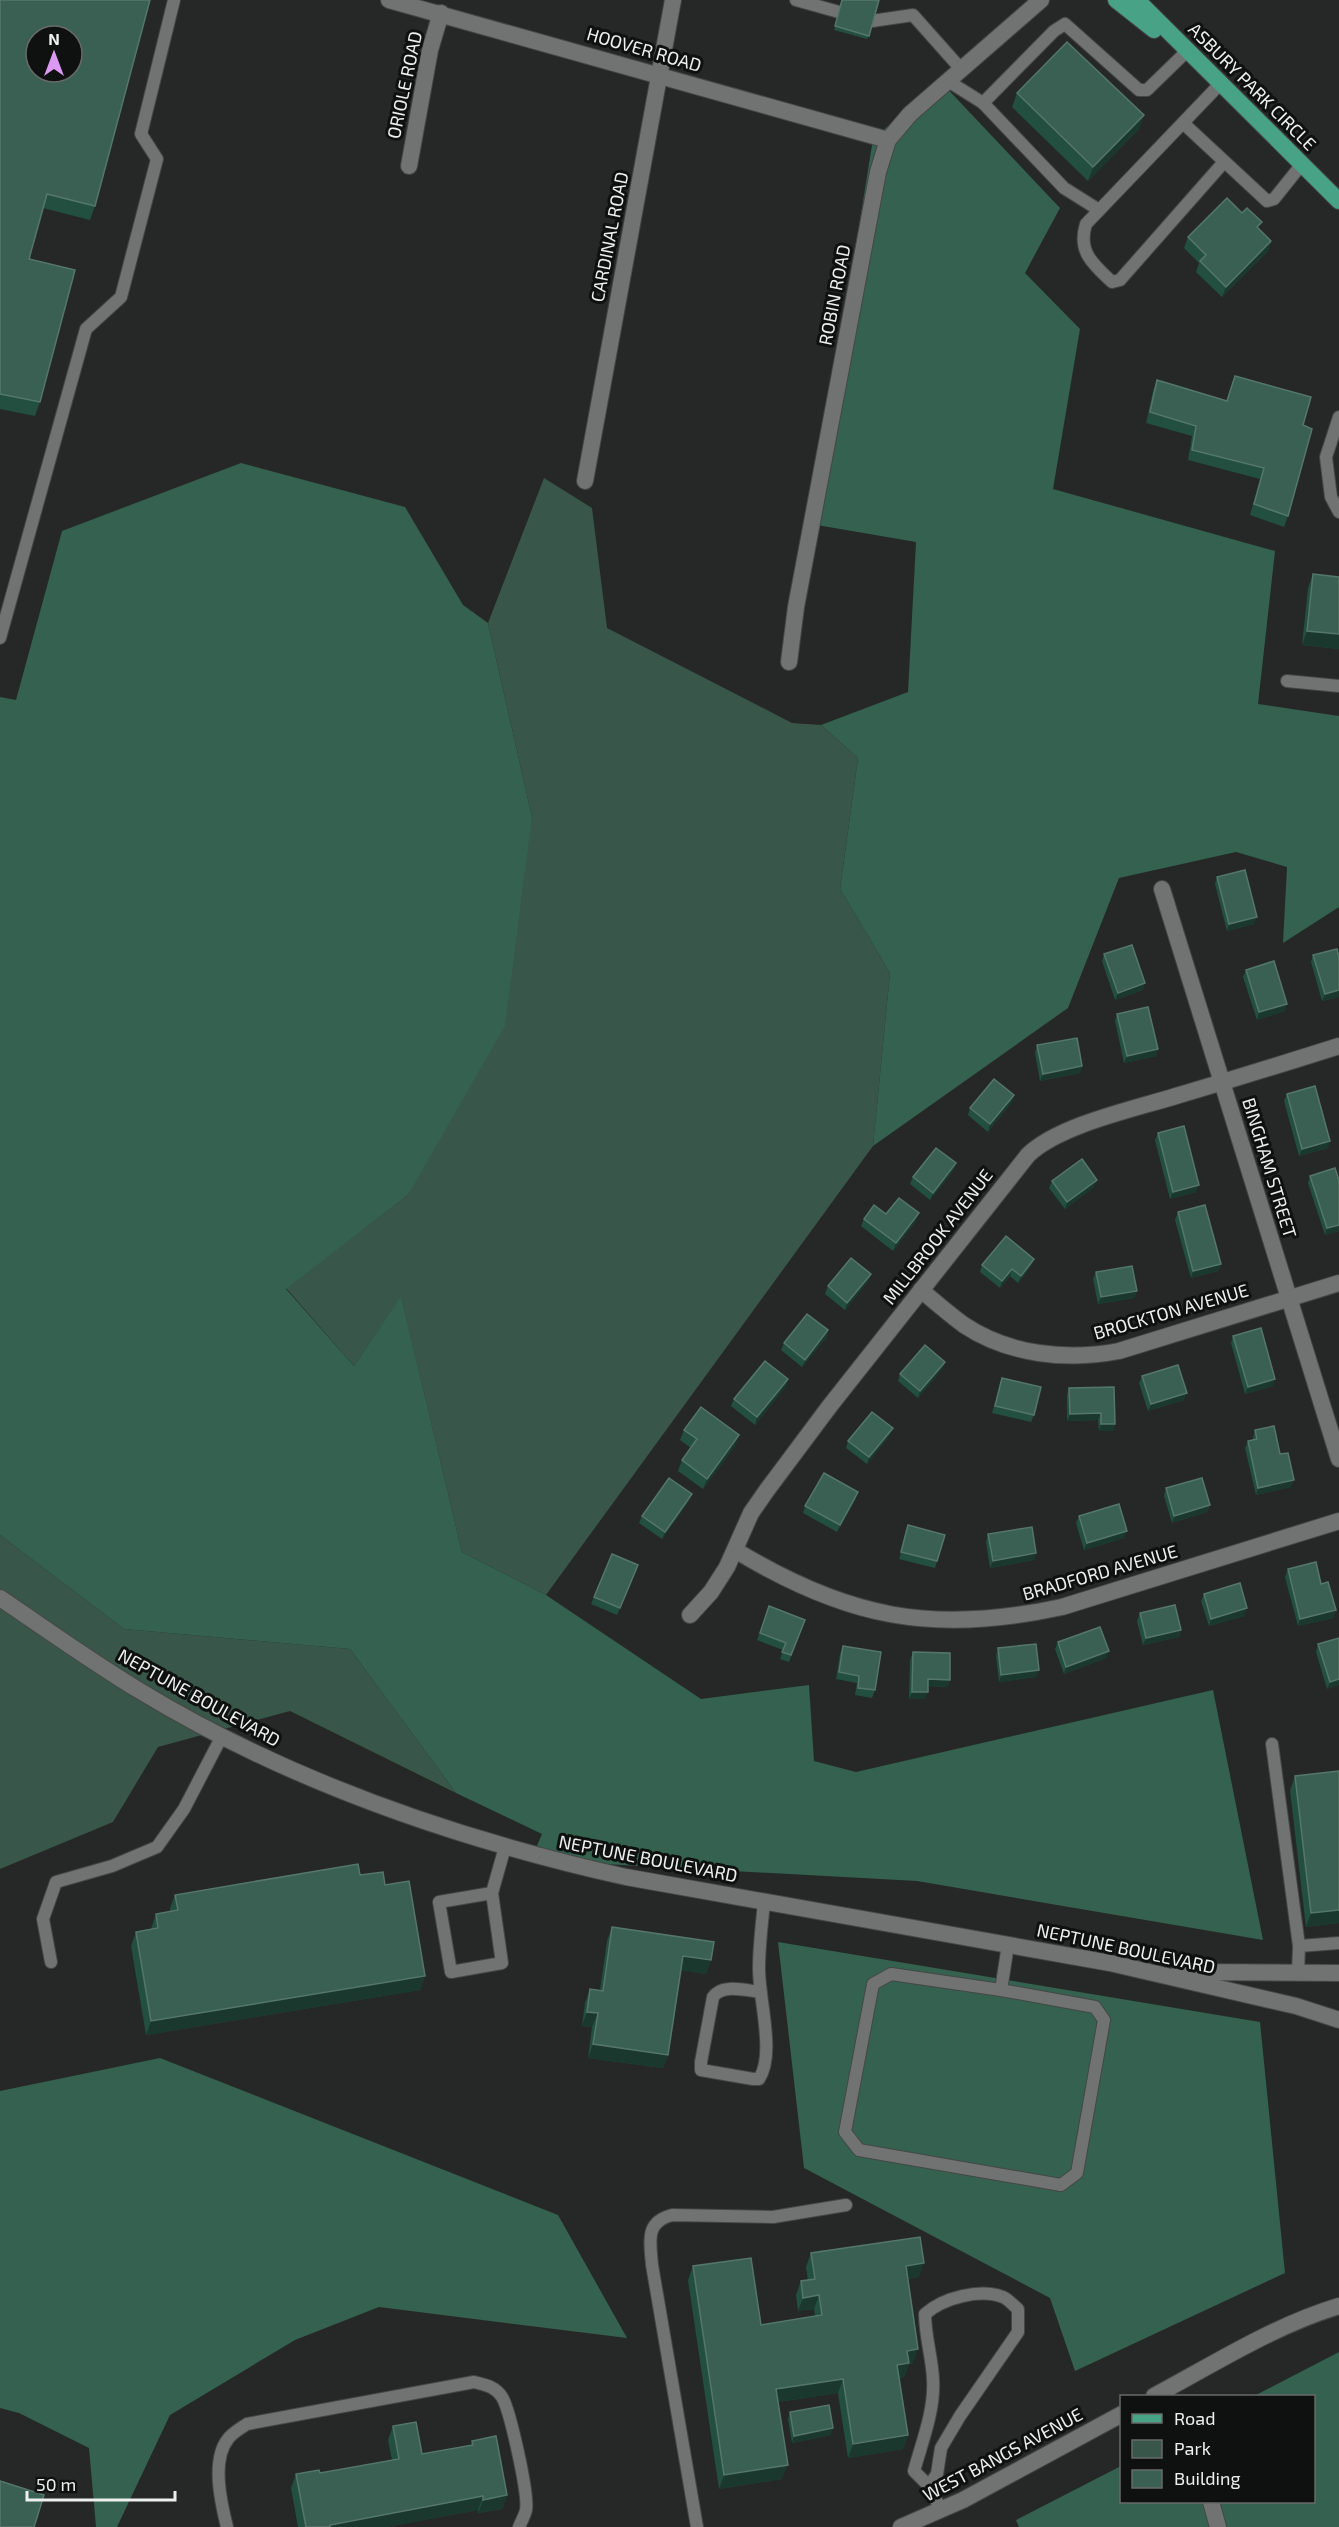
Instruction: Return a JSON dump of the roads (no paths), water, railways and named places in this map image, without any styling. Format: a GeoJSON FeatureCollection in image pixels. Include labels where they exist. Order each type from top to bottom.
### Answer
{"type":"FeatureCollection","features":[{"type":"Feature","properties":{"kind":"main road"},"geometry":{"type":"LineString","coordinates":[[1116,0],[1221,83]]}},
{"type":"Feature","properties":{"kind":"main road","name":"ASBURY PARK CIRCLE"},"geometry":{"type":"LineString","coordinates":[[1137,0],[1339,201]]}},
{"type":"Feature","properties":{"kind":"street","name":"HOOVER ROAD"},"geometry":{"type":"LineString","coordinates":[[389,0],[888,140]]}},
{"type":"Feature","properties":{"kind":"street","name":"CARDINAL ROAD"},"geometry":{"type":"LineString","coordinates":[[585,481],[673,0]]}},
{"type":"Feature","properties":{"kind":"street","name":"ROBIN ROAD"},"geometry":{"type":"LineString","coordinates":[[789,662],[796,607],[878,172],[888,140],[910,114],[1041,0]]}},
{"type":"Feature","properties":{"kind":"street","name":"ORIOLE ROAD"},"geometry":{"type":"LineString","coordinates":[[409,166],[430,50],[441,13]]}},
{"type":"Feature","properties":{"kind":"street","name":"BINGHAM STREET"},"geometry":{"type":"LineString","coordinates":[[1162,889],[1339,1459]]}},
{"type":"Feature","properties":{"kind":"street","name":"MILLBROOK AVENUE"},"geometry":{"type":"LineString","coordinates":[[690,1615],[711,1592],[727,1567],[751,1513],[767,1490],[921,1290],[1040,1143],[1055,1135],[1339,1046]]}},
{"type":"Feature","properties":{"kind":"street","name":"BROCKTON AVENUE"},"geometry":{"type":"LineString","coordinates":[[921,1290],[963,1324],[982,1335],[1026,1350],[1065,1356],[1096,1355],[1119,1351],[1339,1283]]}},
{"type":"Feature","properties":{"kind":"street","name":"BRADFORD AVENUE"},"geometry":{"type":"LineString","coordinates":[[735,1550],[809,1590],[855,1607],[921,1619],[980,1621],[1022,1616],[1062,1607],[1339,1521]]}},
{"type":"Feature","properties":{"kind":"street","name":"NEPTUNE BOULEVARD"},"geometry":{"type":"LineString","coordinates":[[0,1598],[141,1692],[222,1736],[358,1797],[408,1816],[505,1847],[626,1877],[1145,1971],[1296,2006],[1339,2020]]}},
{"type":"Feature","properties":{"kind":"street"},"geometry":{"type":"LineString","coordinates":[[1145,1971],[1339,1973]]}},
{"type":"Feature","properties":{"kind":"street"},"geometry":{"type":"LineString","coordinates":[[1161,2395],[1180,2390],[1299,2320],[1339,2306]]}},
{"type":"Feature","properties":{"kind":"street","name":"WEST BANGS AVENUE"},"geometry":{"type":"LineString","coordinates":[[901,2527],[941,2510],[1120,2415]]}},
{"type":"Feature","properties":{"kind":"street"},"geometry":{"type":"LineString","coordinates":[[1211,2503],[1218,2527]]}},
{"type":"Feature","properties":{"kind":"lane"},"geometry":{"type":"LineString","coordinates":[[0,638],[86,328],[121,297],[157,159],[141,134],[174,0]]}},
{"type":"Feature","properties":{"kind":"lane"},"geometry":{"type":"LineString","coordinates":[[796,0],[814,2],[838,12]]}},
{"type":"Feature","properties":{"kind":"lane"},"geometry":{"type":"LineString","coordinates":[[872,21],[913,15],[961,69]]}},
{"type":"Feature","properties":{"kind":"lane"},"geometry":{"type":"LineString","coordinates":[[983,103],[1054,31],[1065,24],[1139,90],[1147,90],[1184,54]]}},
{"type":"Feature","properties":{"kind":"lane"},"geometry":{"type":"LineString","coordinates":[[948,81],[983,103],[1064,188],[1099,210]]}},
{"type":"Feature","properties":{"kind":"lane"},"geometry":{"type":"LineString","coordinates":[[1221,83],[1086,224],[1083,232],[1088,260],[1112,282],[1120,280],[1224,162]]}},
{"type":"Feature","properties":{"kind":"lane"},"geometry":{"type":"LineString","coordinates":[[1183,123],[1267,201],[1274,199],[1302,164]]}},
{"type":"Feature","properties":{"kind":"lane"},"geometry":{"type":"LineString","coordinates":[[1339,417],[1326,457],[1331,498],[1339,512]]}},
{"type":"Feature","properties":{"kind":"lane"},"geometry":{"type":"LineString","coordinates":[[1287,681],[1339,686]]}},
{"type":"Feature","properties":{"kind":"lane"},"geometry":{"type":"LineString","coordinates":[[51,1962],[42,1919],[56,1882],[112,1866],[157,1847],[184,1809],[222,1736]]}},
{"type":"Feature","properties":{"kind":"lane"},"geometry":{"type":"LineString","coordinates":[[1272,1744],[1299,1946],[1298,1974]]}},
{"type":"Feature","properties":{"kind":"lane"},"geometry":{"type":"LineString","coordinates":[[492,1893],[439,1902],[451,1972],[502,1963],[492,1893],[505,1847]]}},
{"type":"Feature","properties":{"kind":"lane"},"geometry":{"type":"LineString","coordinates":[[761,1992],[727,1989],[712,1997],[701,2070],[759,2079],[763,2073],[765,2051],[761,1992],[759,1970],[764,1902]]}},
{"type":"Feature","properties":{"kind":"lane"},"geometry":{"type":"LineString","coordinates":[[1299,1946],[1339,1943]]}},
{"type":"Feature","properties":{"kind":"lane"},"geometry":{"type":"LineString","coordinates":[[1001,1990],[1008,1945]]}},
{"type":"Feature","properties":{"kind":"lane"},"geometry":{"type":"LineString","coordinates":[[891,1974],[1001,1990],[1095,2007],[1104,2020],[1077,2173],[1061,2185],[859,2150],[845,2132],[873,1984],[891,1974]]}},
{"type":"Feature","properties":{"kind":"lane"},"geometry":{"type":"LineString","coordinates":[[697,2527],[652,2265],[650,2240],[652,2228],[661,2218],[672,2215],[773,2217],[846,2205]]}},
{"type":"Feature","properties":{"kind":"lane"},"geometry":{"type":"LineString","coordinates":[[930,2486],[937,2474],[941,2448],[960,2416],[1018,2332],[1018,2310],[1004,2297],[972,2294],[937,2303],[926,2314],[925,2328],[933,2380],[933,2398],[914,2471],[930,2486],[941,2510]]}},
{"type":"Feature","properties":{"kind":"lane"},"geometry":{"type":"LineString","coordinates":[[227,2527],[220,2497],[218,2466],[227,2439],[246,2424],[474,2382],[492,2387],[502,2397],[509,2416],[523,2481],[526,2508],[519,2527]]}}]}
